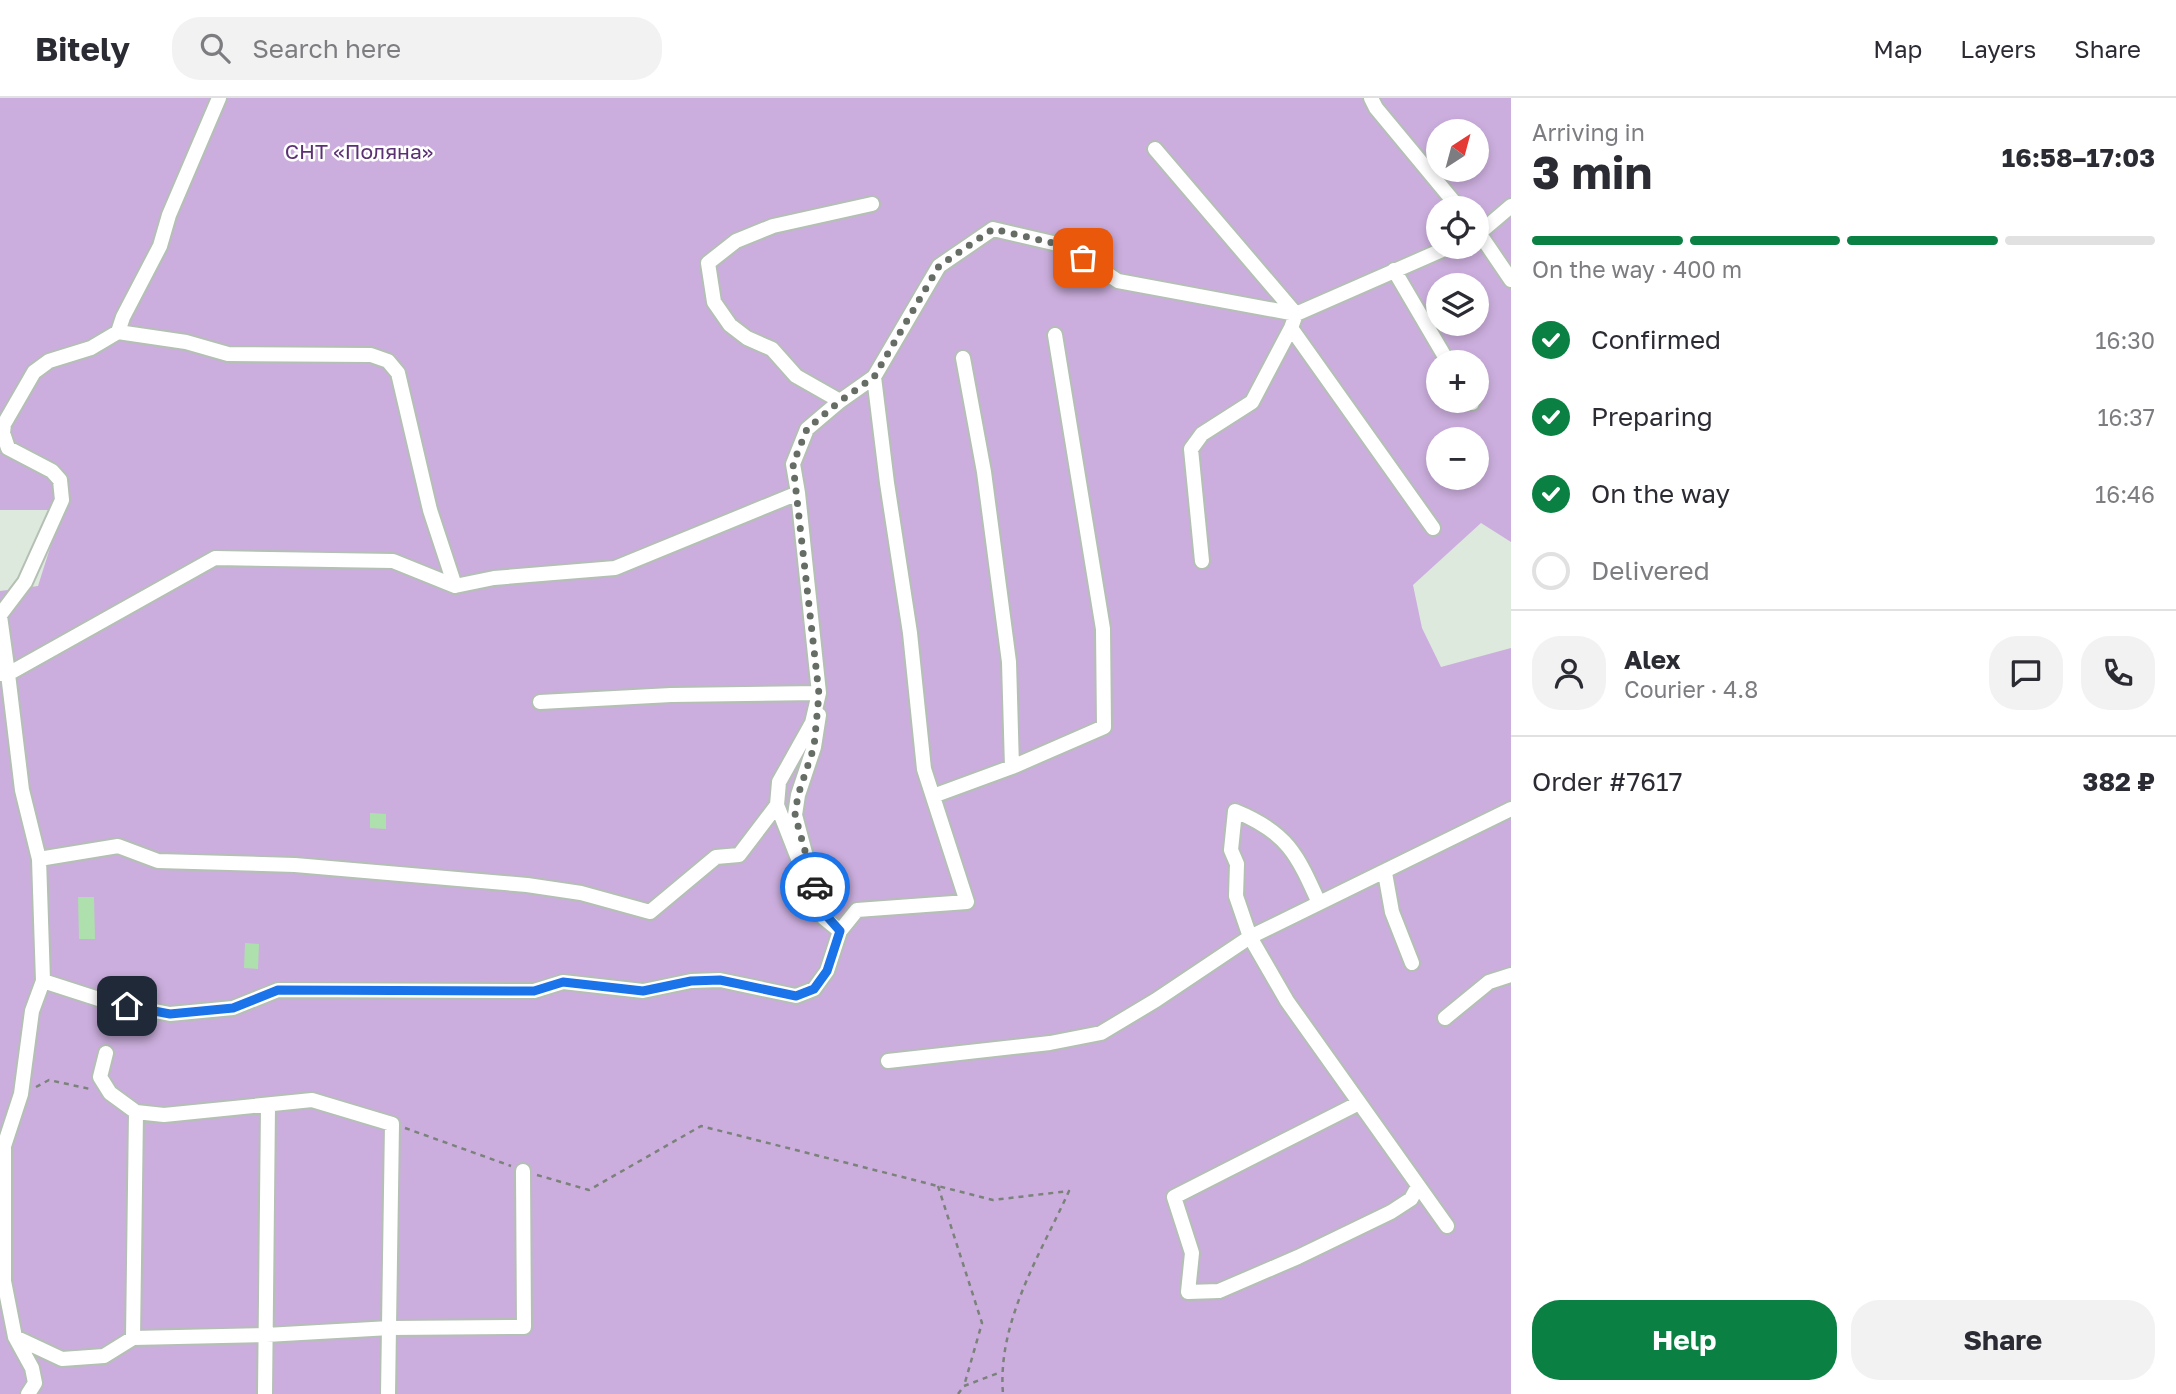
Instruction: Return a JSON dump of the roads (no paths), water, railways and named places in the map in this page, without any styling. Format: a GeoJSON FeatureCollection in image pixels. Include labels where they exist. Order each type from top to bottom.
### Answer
{"type":"FeatureCollection","features":[{"type":"Feature","properties":{"kind":"street"},"geometry":{"type":"LineString","coordinates":[[118,332],[160,246],[169,215],[219,98]]}},
{"type":"Feature","properties":{"kind":"street"},"geometry":{"type":"LineString","coordinates":[[1371,98],[1376,108],[1449,196]]}},
{"type":"Feature","properties":{"kind":"street"},"geometry":{"type":"LineString","coordinates":[[1155,149],[1296,314]]}},
{"type":"Feature","properties":{"kind":"street"},"geometry":{"type":"LineString","coordinates":[[840,401],[796,376],[772,349],[747,338],[730,325],[713,302],[708,263],[736,241],[773,226],[872,204]]}},
{"type":"Feature","properties":{"kind":"street"},"geometry":{"type":"LineString","coordinates":[[1489,224],[1511,206]]}},
{"type":"Feature","properties":{"kind":"street"},"geometry":{"type":"LineString","coordinates":[[840,931],[825,914],[795,815],[798,795],[814,747],[819,694],[793,464],[807,429],[874,377],[939,266],[993,229],[1066,246],[1118,281],[1296,314],[1426,257]]}},
{"type":"Feature","properties":{"kind":"street"},"geometry":{"type":"LineString","coordinates":[[1489,249],[1511,281]]}},
{"type":"Feature","properties":{"kind":"street"},"geometry":{"type":"LineString","coordinates":[[1394,270],[1441,350]]}},
{"type":"Feature","properties":{"kind":"street"},"geometry":{"type":"LineString","coordinates":[[1202,561],[1191,449],[1202,434],[1252,402],[1296,314]]}},
{"type":"Feature","properties":{"kind":"street"},"geometry":{"type":"LineString","coordinates":[[1291,328],[1433,528]]}},
{"type":"Feature","properties":{"kind":"street"},"geometry":{"type":"LineString","coordinates":[[27,1394],[35,1383],[32,1368],[15,1337],[4,1281],[3,1158],[8,1127],[21,1094],[32,1011],[43,981],[39,859],[22,790],[4,674],[0,615],[25,582],[62,500],[60,480],[52,471],[4,447],[4,424],[34,372],[49,361],[91,348],[118,332],[186,342],[228,354],[371,355],[388,361],[398,373],[406,398],[430,510],[455,586]]}},
{"type":"Feature","properties":{"kind":"street"},"geometry":{"type":"LineString","coordinates":[[933,796],[1012,767],[1104,727],[1103,629],[1055,335]]}},
{"type":"Feature","properties":{"kind":"street"},"geometry":{"type":"LineString","coordinates":[[963,358],[984,472],[1009,662],[1012,767]]}},
{"type":"Feature","properties":{"kind":"street"},"geometry":{"type":"LineString","coordinates":[[43,981],[105,1001],[170,1014],[233,1008],[278,990],[534,991],[563,982],[643,991],[691,981],[720,980],[796,996],[814,989],[827,971],[840,931],[857,911],[967,902],[924,769],[910,633],[874,377]]}},
{"type":"Feature","properties":{"kind":"street"},"geometry":{"type":"LineString","coordinates":[[4,674],[215,558],[393,561],[455,586],[494,578],[615,568],[798,493]]}},
{"type":"Feature","properties":{"kind":"street"},"geometry":{"type":"LineString","coordinates":[[819,694],[812,723],[779,782],[777,805],[813,897],[824,918],[840,931]]}},
{"type":"Feature","properties":{"kind":"street"},"geometry":{"type":"LineString","coordinates":[[540,702],[671,695],[819,694]]}},
{"type":"Feature","properties":{"kind":"street"},"geometry":{"type":"LineString","coordinates":[[39,859],[117,846],[158,861],[295,865],[527,885],[580,893],[650,912],[716,857],[739,855],[777,805]]}},
{"type":"Feature","properties":{"kind":"street"},"geometry":{"type":"LineString","coordinates":[[888,1061],[1050,1043],[1101,1033],[1250,937],[1511,809]]}},
{"type":"Feature","properties":{"kind":"street"},"geometry":{"type":"LineString","coordinates":[[1319,903],[1297,855],[1263,822],[1235,810],[1231,850],[1237,864],[1236,896],[1250,937],[1287,1001],[1417,1188],[1447,1226]]}},
{"type":"Feature","properties":{"kind":"street"},"geometry":{"type":"LineString","coordinates":[[1385,873],[1392,912],[1412,963]]}},
{"type":"Feature","properties":{"kind":"street"},"geometry":{"type":"LineString","coordinates":[[1445,1018],[1489,982],[1511,975]]}},
{"type":"Feature","properties":{"kind":"street"},"geometry":{"type":"LineString","coordinates":[[106,1053],[100,1077],[110,1093],[136,1112],[164,1115],[312,1101],[392,1124],[388,1394]]}},
{"type":"Feature","properties":{"kind":"street"},"geometry":{"type":"LineString","coordinates":[[1359,1103],[1174,1197],[1192,1253],[1188,1292],[1219,1291],[1298,1257],[1391,1212],[1411,1199],[1417,1188]]}},
{"type":"Feature","properties":{"kind":"street"},"geometry":{"type":"LineString","coordinates":[[265,1394],[268,1106]]}},
{"type":"Feature","properties":{"kind":"street"},"geometry":{"type":"LineString","coordinates":[[133,1338],[136,1112]]}},
{"type":"Feature","properties":{"kind":"street"},"geometry":{"type":"LineString","coordinates":[[15,1337],[62,1359],[104,1356],[133,1338],[266,1335],[390,1328],[524,1327],[523,1171]]}},
{"type":"Feature","properties":{"kind":"park label","name":"СНТ «Поляна»"},"geometry":{"type":"Point","coordinates":[359,151]}}]}
